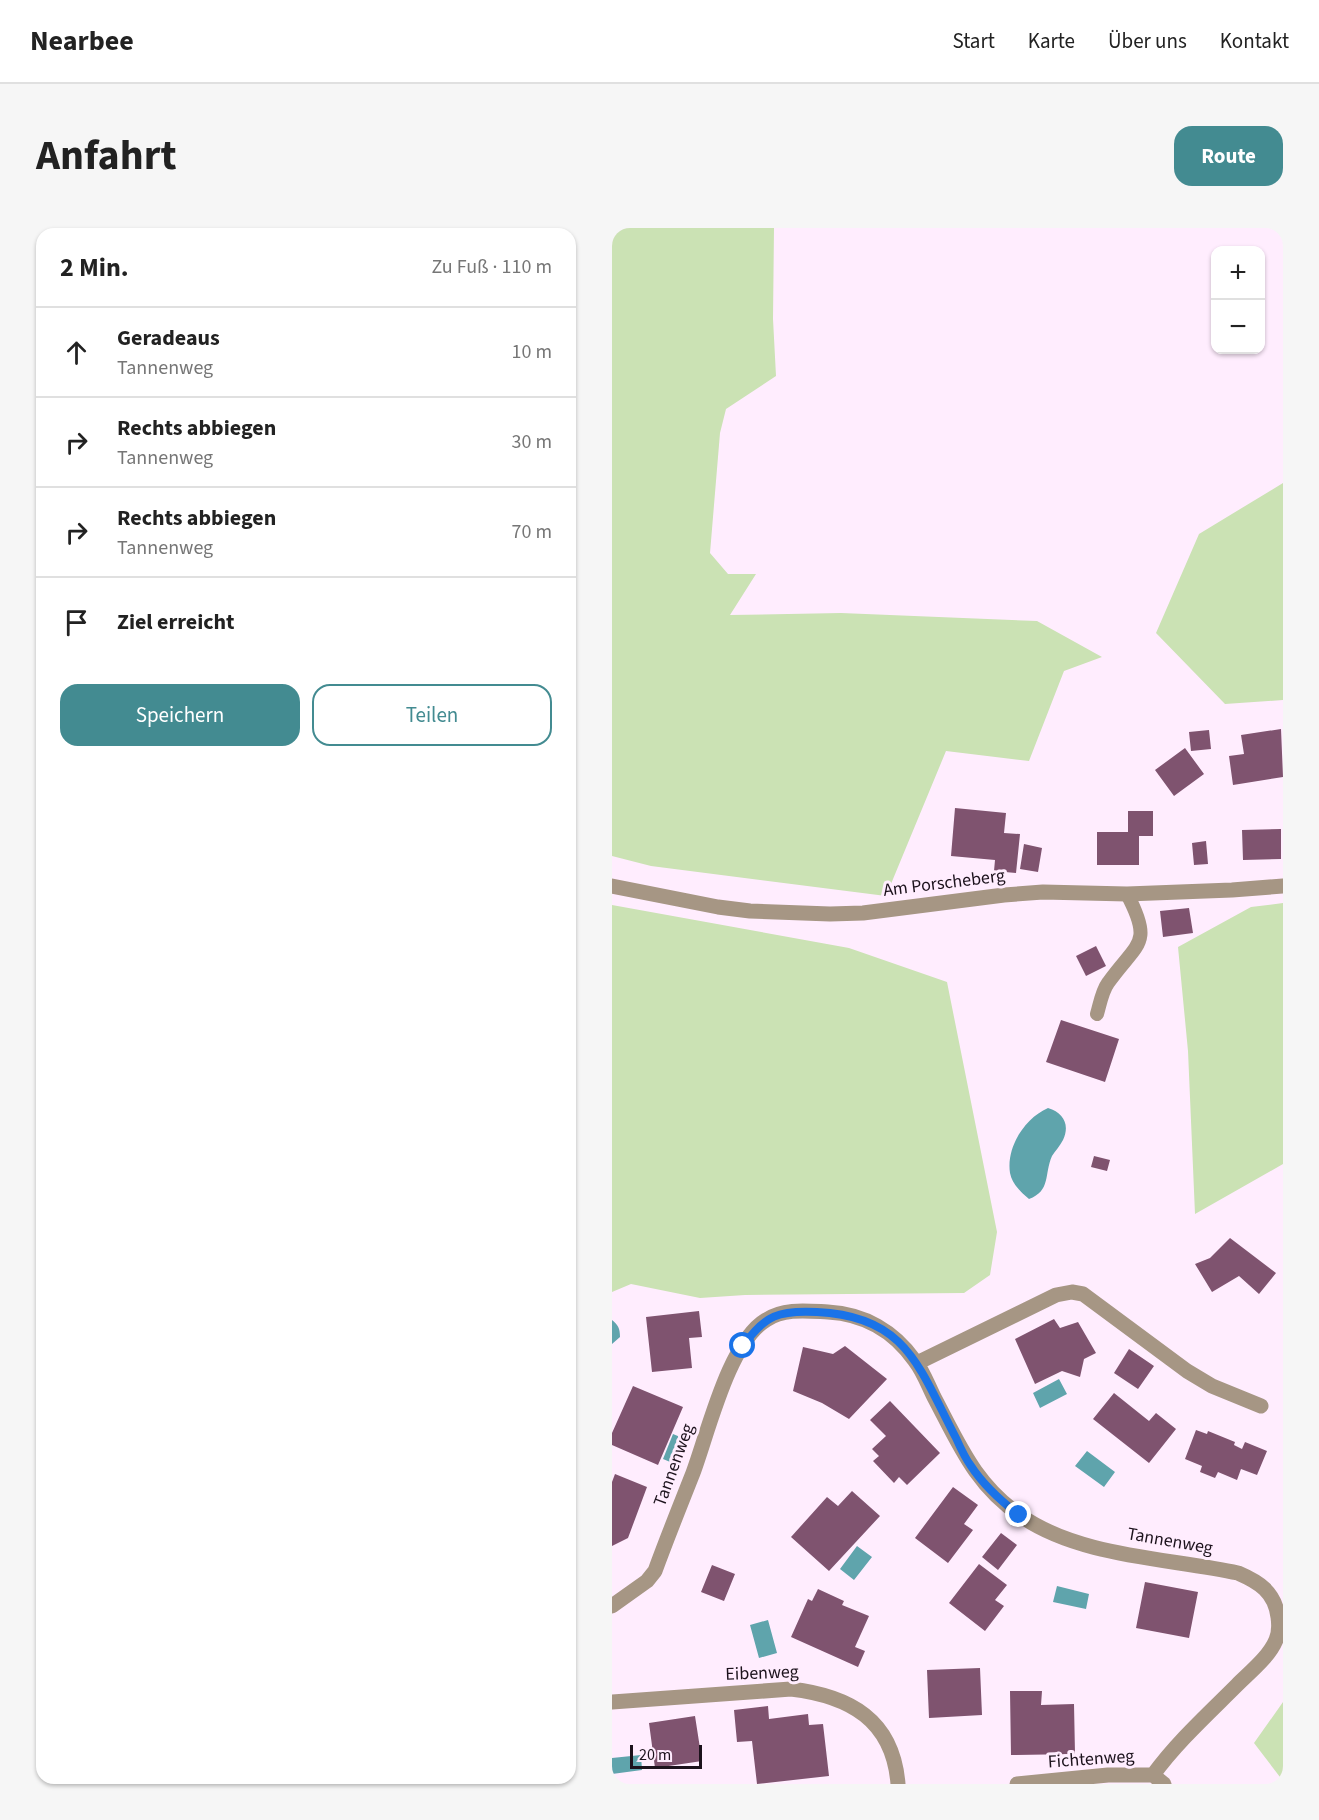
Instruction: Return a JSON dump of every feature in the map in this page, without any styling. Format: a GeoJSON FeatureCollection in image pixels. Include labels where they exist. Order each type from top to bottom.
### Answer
{"type":"FeatureCollection","features":[{"type":"Feature","properties":{"kind":"street","name":"Am Porscheberg"},"geometry":{"type":"LineString","coordinates":[[612,886],[718,908],[830,914],[863,913],[1043,892],[1126,894],[1283,886]]}},
{"type":"Feature","properties":{"kind":"street"},"geometry":{"type":"LineString","coordinates":[[917,1363],[1056,1295],[1072,1292],[1083,1294],[1187,1371],[1212,1386],[1261,1406]]}},
{"type":"Feature","properties":{"kind":"street","name":"Tannenweg"},"geometry":{"type":"LineString","coordinates":[[612,1606],[646,1581],[655,1570],[730,1370],[754,1330],[765,1320],[782,1313],[834,1312],[859,1317],[891,1334],[904,1346],[917,1363],[970,1466],[999,1500],[1040,1529],[1086,1545],[1238,1572],[1256,1581],[1269,1592],[1277,1606],[1279,1623],[1276,1639],[1260,1661],[1179,1744],[1158,1780]]}},
{"type":"Feature","properties":{"kind":"street","name":"Eibenweg"},"geometry":{"type":"LineString","coordinates":[[612,1702],[791,1689],[812,1691],[856,1707],[872,1720],[884,1735],[893,1753],[898,1784]]}},
{"type":"Feature","properties":{"kind":"street","name":"Fichtenweg"},"geometry":{"type":"LineString","coordinates":[[1017,1784],[1108,1774],[1158,1780]]}},
{"type":"Feature","properties":{"kind":"lane"},"geometry":{"type":"LineString","coordinates":[[1097,1014],[1107,985],[1131,956],[1142,937],[1138,916],[1126,894]]}},
{"type":"Feature","properties":{"kind":"green space"},"geometry":{"type":"Polygon","coordinates":[[[612,228],[774,228],[773,319],[776,376],[726,409],[720,433],[710,553],[728,574],[756,574],[730,615],[841,613],[1037,621],[1102,657],[1064,671],[1029,761],[946,751],[886,896],[651,866],[612,856],[612,228]]]}},
{"type":"Feature","properties":{"kind":"green space"},"geometry":{"type":"Polygon","coordinates":[[[1283,483],[1283,700],[1225,704],[1156,633],[1199,534],[1283,483]]]}},
{"type":"Feature","properties":{"kind":"green space"},"geometry":{"type":"Polygon","coordinates":[[[1283,903],[1283,1164],[1195,1214],[1188,1051],[1178,947],[1251,907],[1283,903]]]}},
{"type":"Feature","properties":{"kind":"green space"},"geometry":{"type":"Polygon","coordinates":[[[612,905],[849,948],[947,982],[997,1232],[990,1275],[964,1293],[745,1295],[700,1298],[631,1284],[612,1292],[612,905]]]}},
{"type":"Feature","properties":{"kind":"green space"},"geometry":{"type":"Polygon","coordinates":[[[1283,1702],[1283,1781],[1254,1743],[1283,1702]]]}},
{"type":"Feature","properties":{"kind":"water"},"geometry":{"type":"Polygon","coordinates":[[[1048,1108],[1062,1116],[1066,1125],[1065,1135],[1052,1156],[1044,1187],[1036,1196],[1029,1199],[1017,1188],[1011,1177],[1011,1153],[1025,1126],[1048,1108]]]}},
{"type":"Feature","properties":{"kind":"water"},"geometry":{"type":"Polygon","coordinates":[[[612,1320],[620,1331],[620,1337],[612,1344],[612,1320]]]}},
{"type":"Feature","properties":{"kind":"water"},"geometry":{"type":"Polygon","coordinates":[[[1059,1379],[1067,1394],[1040,1408],[1033,1393],[1059,1379]]]}},
{"type":"Feature","properties":{"kind":"water"},"geometry":{"type":"Polygon","coordinates":[[[673,1434],[685,1439],[675,1464],[663,1459],[673,1434]]]}},
{"type":"Feature","properties":{"kind":"water"},"geometry":{"type":"Polygon","coordinates":[[[1087,1451],[1115,1472],[1104,1487],[1075,1466],[1087,1451]]]}},
{"type":"Feature","properties":{"kind":"water"},"geometry":{"type":"Polygon","coordinates":[[[857,1546],[872,1557],[854,1580],[840,1569],[857,1546]]]}},
{"type":"Feature","properties":{"kind":"water"},"geometry":{"type":"Polygon","coordinates":[[[1057,1586],[1089,1594],[1086,1609],[1053,1602],[1057,1586]]]}},
{"type":"Feature","properties":{"kind":"water"},"geometry":{"type":"Polygon","coordinates":[[[768,1620],[777,1653],[759,1658],[750,1625],[768,1620]]]}},
{"type":"Feature","properties":{"kind":"water"},"geometry":{"type":"Polygon","coordinates":[[[641,1755],[642,1770],[612,1774],[612,1758],[641,1755]]]}},
{"type":"Feature","properties":{"kind":"building"},"geometry":{"type":"Polygon","coordinates":[[[1281,729],[1283,777],[1233,785],[1229,756],[1244,754],[1241,735],[1281,729]]]}},
{"type":"Feature","properties":{"kind":"building"},"geometry":{"type":"Polygon","coordinates":[[[1209,730],[1211,749],[1191,751],[1189,732],[1209,730]]]}},
{"type":"Feature","properties":{"kind":"building"},"geometry":{"type":"Polygon","coordinates":[[[1185,748],[1204,774],[1174,796],[1155,770],[1185,748]]]}},
{"type":"Feature","properties":{"kind":"building"},"geometry":{"type":"Polygon","coordinates":[[[955,808],[1006,813],[1004,833],[1020,834],[1016,873],[994,871],[995,860],[951,856],[955,808]]]}},
{"type":"Feature","properties":{"kind":"building"},"geometry":{"type":"Polygon","coordinates":[[[1128,811],[1153,811],[1153,836],[1139,836],[1139,865],[1097,865],[1097,832],[1128,832],[1128,811]]]}},
{"type":"Feature","properties":{"kind":"building"},"geometry":{"type":"Polygon","coordinates":[[[1281,829],[1281,859],[1243,860],[1242,830],[1281,829]]]}},
{"type":"Feature","properties":{"kind":"building"},"geometry":{"type":"Polygon","coordinates":[[[1206,841],[1208,864],[1194,865],[1192,843],[1206,841]]]}},
{"type":"Feature","properties":{"kind":"building"},"geometry":{"type":"Polygon","coordinates":[[[1024,844],[1042,848],[1038,872],[1020,869],[1024,844]]]}},
{"type":"Feature","properties":{"kind":"building"},"geometry":{"type":"Polygon","coordinates":[[[1189,908],[1193,933],[1163,937],[1160,911],[1189,908]]]}},
{"type":"Feature","properties":{"kind":"building"},"geometry":{"type":"Polygon","coordinates":[[[1096,946],[1106,966],[1086,976],[1076,956],[1096,946]]]}},
{"type":"Feature","properties":{"kind":"building"},"geometry":{"type":"Polygon","coordinates":[[[1061,1020],[1119,1039],[1105,1082],[1046,1062],[1061,1020]]]}},
{"type":"Feature","properties":{"kind":"building"},"geometry":{"type":"Polygon","coordinates":[[[1094,1156],[1110,1160],[1107,1171],[1091,1167],[1094,1156]]]}},
{"type":"Feature","properties":{"kind":"building"},"geometry":{"type":"Polygon","coordinates":[[[1230,1238],[1276,1273],[1259,1294],[1239,1276],[1212,1292],[1195,1264],[1210,1258],[1230,1238]]]}},
{"type":"Feature","properties":{"kind":"building"},"geometry":{"type":"Polygon","coordinates":[[[699,1311],[702,1337],[689,1338],[692,1368],[652,1372],[646,1317],[699,1311]]]}},
{"type":"Feature","properties":{"kind":"building"},"geometry":{"type":"Polygon","coordinates":[[[1054,1319],[1060,1328],[1078,1322],[1096,1353],[1084,1359],[1080,1377],[1062,1371],[1035,1384],[1015,1339],[1054,1319]]]}},
{"type":"Feature","properties":{"kind":"building"},"geometry":{"type":"Polygon","coordinates":[[[845,1346],[887,1379],[849,1419],[822,1403],[793,1391],[803,1347],[833,1354],[845,1346]]]}},
{"type":"Feature","properties":{"kind":"building"},"geometry":{"type":"Polygon","coordinates":[[[1129,1349],[1154,1366],[1138,1389],[1114,1373],[1129,1349]]]}},
{"type":"Feature","properties":{"kind":"building"},"geometry":{"type":"Polygon","coordinates":[[[633,1386],[683,1407],[658,1465],[612,1445],[612,1433],[633,1386]]]}},
{"type":"Feature","properties":{"kind":"building"},"geometry":{"type":"Polygon","coordinates":[[[1114,1393],[1149,1421],[1156,1413],[1176,1429],[1149,1463],[1093,1419],[1114,1393]]]}},
{"type":"Feature","properties":{"kind":"building"},"geometry":{"type":"Polygon","coordinates":[[[890,1401],[940,1453],[907,1485],[899,1477],[894,1483],[873,1461],[879,1456],[872,1449],[886,1436],[870,1420],[890,1401]]]}},
{"type":"Feature","properties":{"kind":"building"},"geometry":{"type":"Polygon","coordinates":[[[1196,1430],[1207,1434],[1208,1431],[1235,1442],[1234,1445],[1242,1449],[1245,1442],[1267,1451],[1257,1475],[1241,1469],[1237,1480],[1218,1472],[1215,1478],[1200,1472],[1202,1466],[1185,1459],[1196,1430]]]}},
{"type":"Feature","properties":{"kind":"building"},"geometry":{"type":"Polygon","coordinates":[[[615,1474],[647,1487],[628,1538],[612,1546],[612,1482],[615,1474]]]}},
{"type":"Feature","properties":{"kind":"building"},"geometry":{"type":"Polygon","coordinates":[[[953,1487],[978,1505],[964,1524],[973,1530],[948,1563],[915,1538],[953,1487]]]}},
{"type":"Feature","properties":{"kind":"building"},"geometry":{"type":"Polygon","coordinates":[[[852,1491],[880,1516],[829,1571],[791,1537],[827,1497],[838,1506],[852,1491]]]}},
{"type":"Feature","properties":{"kind":"building"},"geometry":{"type":"Polygon","coordinates":[[[1001,1533],[1017,1545],[998,1570],[982,1557],[1001,1533]]]}},
{"type":"Feature","properties":{"kind":"building"},"geometry":{"type":"Polygon","coordinates":[[[979,1564],[1007,1585],[995,1600],[1004,1606],[985,1631],[949,1603],[979,1564]]]}},
{"type":"Feature","properties":{"kind":"building"},"geometry":{"type":"Polygon","coordinates":[[[712,1565],[735,1574],[724,1601],[701,1592],[712,1565]]]}},
{"type":"Feature","properties":{"kind":"building"},"geometry":{"type":"Polygon","coordinates":[[[1145,1582],[1198,1592],[1189,1638],[1136,1628],[1145,1582]]]}},
{"type":"Feature","properties":{"kind":"building"},"geometry":{"type":"Polygon","coordinates":[[[818,1589],[844,1601],[842,1605],[869,1616],[855,1647],[865,1651],[858,1667],[791,1637],[808,1599],[812,1601],[818,1589]]]}},
{"type":"Feature","properties":{"kind":"building"},"geometry":{"type":"Polygon","coordinates":[[[980,1668],[982,1715],[929,1718],[927,1670],[980,1668]]]}},
{"type":"Feature","properties":{"kind":"building"},"geometry":{"type":"Polygon","coordinates":[[[1010,1691],[1042,1691],[1041,1705],[1074,1704],[1075,1754],[1011,1755],[1010,1691]]]}},
{"type":"Feature","properties":{"kind":"building"},"geometry":{"type":"Polygon","coordinates":[[[768,1706],[769,1719],[808,1714],[809,1725],[823,1724],[829,1776],[757,1784],[752,1741],[737,1742],[734,1710],[768,1706]]]}},
{"type":"Feature","properties":{"kind":"building"},"geometry":{"type":"Polygon","coordinates":[[[695,1716],[702,1761],[655,1768],[649,1723],[695,1716]]]}},
{"type":"Feature","properties":{"kind":"route"},"geometry":{"type":"LineString","coordinates":[[743,1346],[754,1330],[765,1320],[782,1313],[802,1311],[834,1312],[859,1317],[891,1334],[917,1363],[970,1466],[999,1500],[1019,1515]]}}]}
